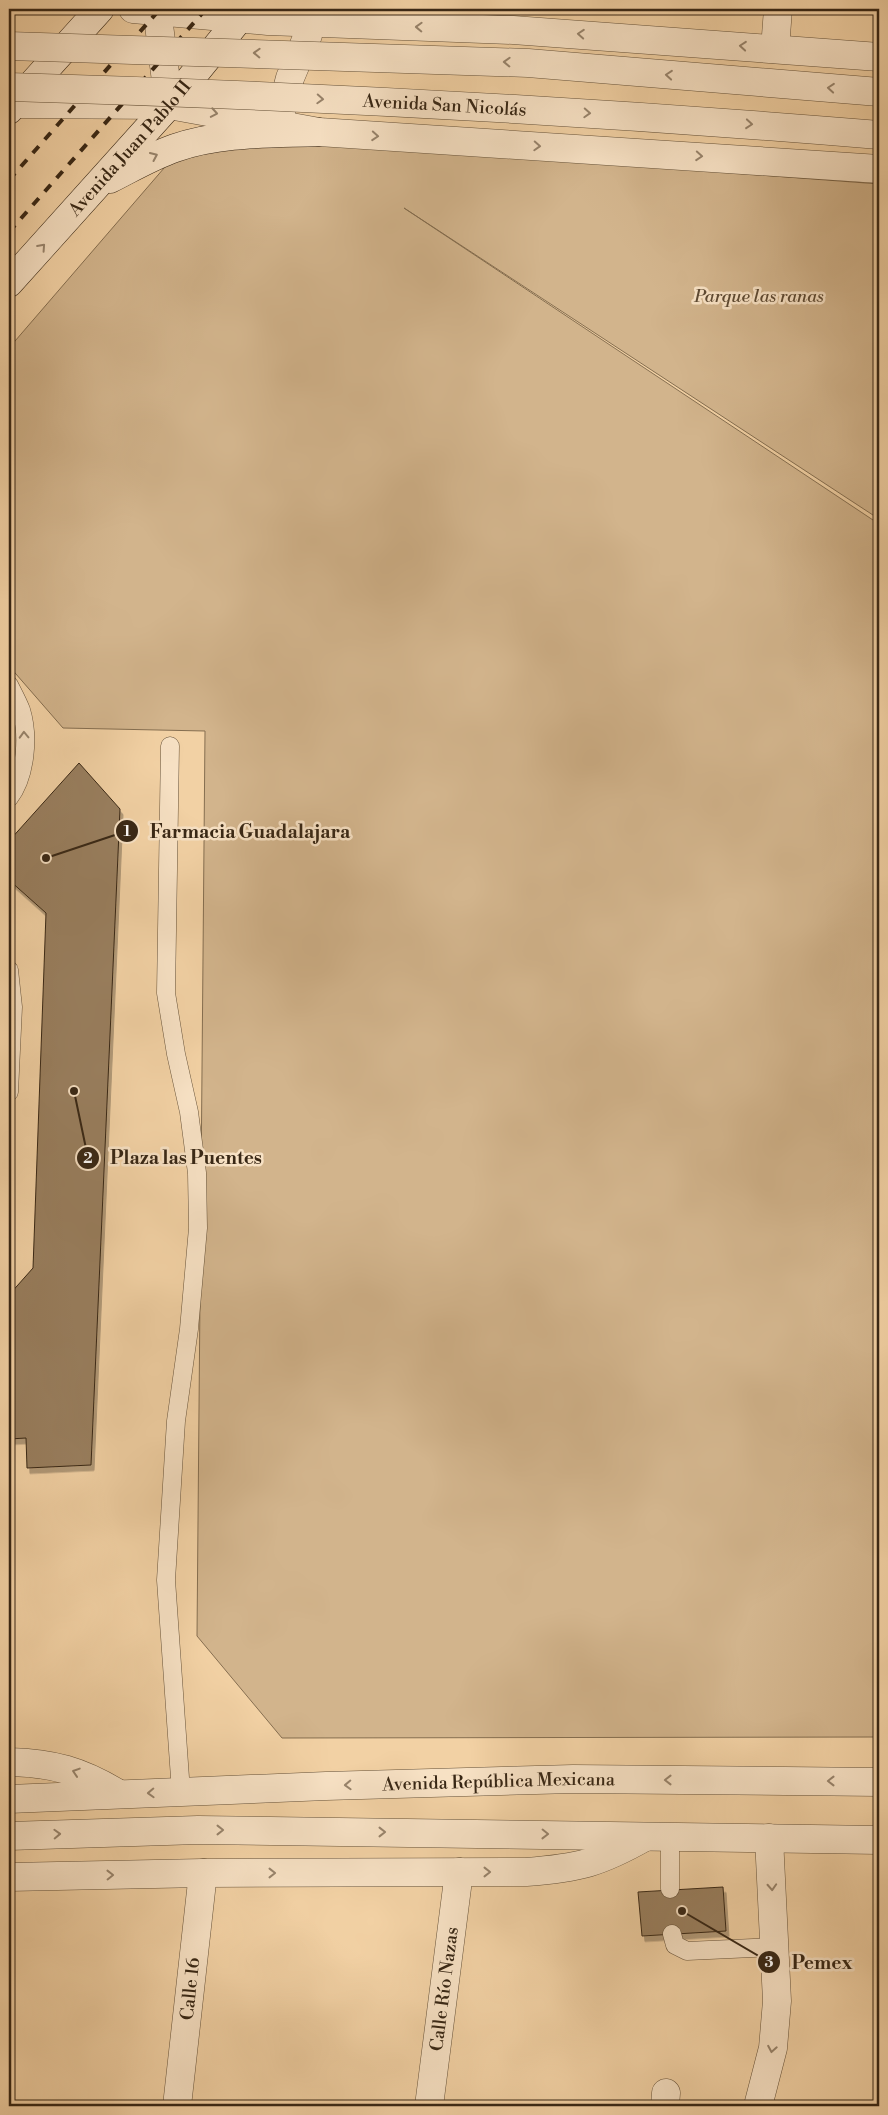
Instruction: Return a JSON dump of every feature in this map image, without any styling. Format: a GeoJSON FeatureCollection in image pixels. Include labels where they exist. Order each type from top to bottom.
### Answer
{"type":"FeatureCollection","features":[{"type":"Feature","properties":{"kind":"street"},"geometry":{"type":"LineString","coordinates":[[10,101],[100,9]]}},
{"type":"Feature","properties":{"kind":"street"},"geometry":{"type":"LineString","coordinates":[[169,105],[150,9],[319,16],[879,57]]}},
{"type":"Feature","properties":{"kind":"street"},"geometry":{"type":"LineString","coordinates":[[775,49],[778,9]]}},
{"type":"Feature","properties":{"kind":"street","name":"Avenida Juan Pablo II"},"geometry":{"type":"LineString","coordinates":[[9,283],[169,105],[244,13]]}},
{"type":"Feature","properties":{"kind":"street"},"geometry":{"type":"LineString","coordinates":[[278,124],[290,78],[319,16]]}},
{"type":"Feature","properties":{"kind":"street"},"geometry":{"type":"LineString","coordinates":[[9,46],[528,63],[879,92]]}},
{"type":"Feature","properties":{"kind":"street","name":"Avenida San Nicolás"},"geometry":{"type":"LineString","coordinates":[[10,101],[163,91],[643,116],[879,135]]}},
{"type":"Feature","properties":{"kind":"street"},"geometry":{"type":"LineString","coordinates":[[10,101],[169,105],[320,132]]}},
{"type":"Feature","properties":{"kind":"street"},"geometry":{"type":"LineString","coordinates":[[96,187],[153,156],[178,147],[211,139],[249,135],[320,132],[879,169]]}},
{"type":"Feature","properties":{"kind":"street"},"geometry":{"type":"LineString","coordinates":[[9,1762],[59,1766],[90,1777],[119,1794]]}},
{"type":"Feature","properties":{"kind":"street","name":"Avenida República Mexicana"},"geometry":{"type":"LineString","coordinates":[[9,1799],[573,1779],[879,1782]]}},
{"type":"Feature","properties":{"kind":"street"},"geometry":{"type":"LineString","coordinates":[[9,1836],[208,1830],[879,1840]]}},
{"type":"Feature","properties":{"kind":"street"},"geometry":{"type":"LineString","coordinates":[[9,1877],[203,1873],[526,1872],[566,1869],[612,1856],[658,1836]]}},
{"type":"Feature","properties":{"kind":"street"},"geometry":{"type":"LineString","coordinates":[[758,2106],[773,2048],[777,2001],[769,1838]]}},
{"type":"Feature","properties":{"kind":"street","name":"Calle Río Nazas"},"geometry":{"type":"LineString","coordinates":[[429,2106],[459,1872]]}},
{"type":"Feature","properties":{"kind":"street","name":"Calle 16"},"geometry":{"type":"LineString","coordinates":[[177,2106],[203,1873]]}},
{"type":"Feature","properties":{"kind":"lane"},"geometry":{"type":"LineString","coordinates":[[9,685],[21,709],[25,731],[22,761],[15,790],[9,798]]}},
{"type":"Feature","properties":{"kind":"lane"},"geometry":{"type":"LineString","coordinates":[[170,746],[166,993],[176,1054],[189,1112],[196,1173],[198,1228],[189,1329],[176,1421],[166,1580],[181,1792]]}},
{"type":"Feature","properties":{"kind":"lane"},"geometry":{"type":"LineString","coordinates":[[9,970],[13,1006],[9,1092]]}},
{"type":"Feature","properties":{"kind":"lane"},"geometry":{"type":"LineString","coordinates":[[658,1836],[670,1889]]}},
{"type":"Feature","properties":{"kind":"lane"},"geometry":{"type":"LineString","coordinates":[[672,1934],[675,1945],[687,1951],[775,1947]]}},
{"type":"Feature","properties":{"kind":"green space","name":"Parque las ranas"},"geometry":{"type":"Polygon","coordinates":[[[278,124],[415,149],[879,184],[879,519],[404,208],[879,524],[879,1737],[282,1738],[197,1636],[205,731],[63,728],[9,666],[9,348],[171,160],[278,124]]]}},
{"type":"Feature","properties":{"kind":"building"},"geometry":{"type":"Polygon","coordinates":[[[79,763],[120,809],[91,1465],[27,1468],[26,1438],[9,1439],[9,1295],[33,1268],[46,913],[9,880],[9,841],[79,763]]]}},
{"type":"Feature","properties":{"kind":"building"},"geometry":{"type":"Polygon","coordinates":[[[723,1887],[726,1931],[642,1936],[638,1892],[723,1887]]]}},
{"type":"Feature","properties":{"kind":"railway"},"geometry":{"type":"LineString","coordinates":[[9,180],[160,9]]}},
{"type":"Feature","properties":{"kind":"railway"},"geometry":{"type":"LineString","coordinates":[[9,232],[206,9]]}},
{"type":"Feature","properties":{"kind":"place","name":"Farmacia Guadalajara"},"geometry":{"type":"Point","coordinates":[46,858]}},
{"type":"Feature","properties":{"kind":"place","name":"Plaza las Puentes"},"geometry":{"type":"Point","coordinates":[74,1091]}},
{"type":"Feature","properties":{"kind":"place","name":"Pemex"},"geometry":{"type":"Point","coordinates":[682,1911]}}]}
